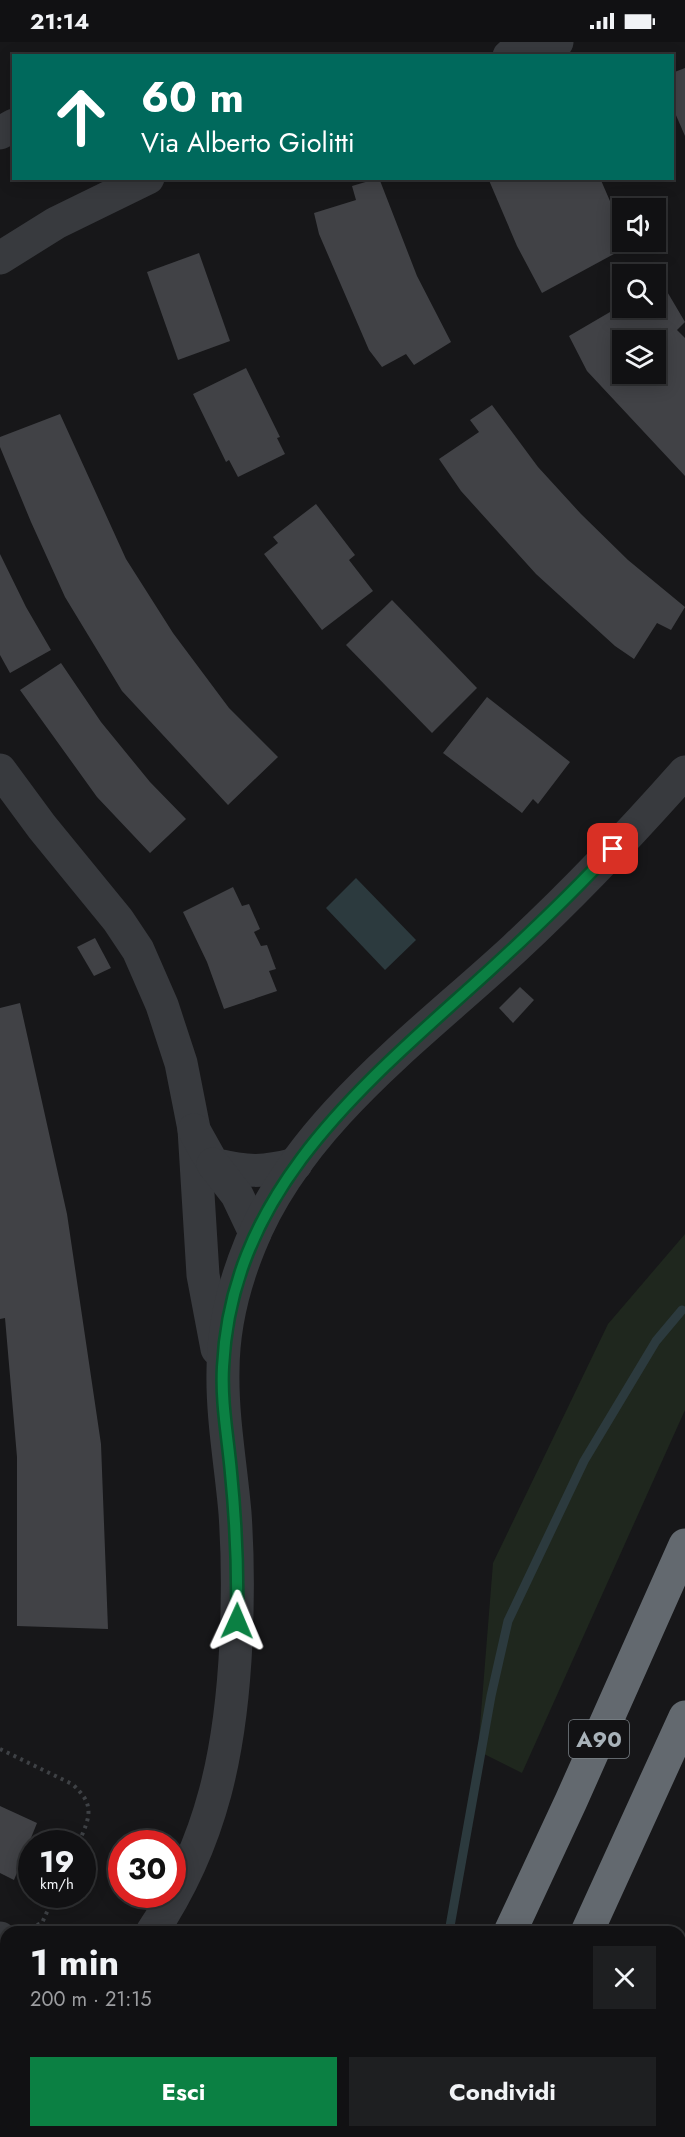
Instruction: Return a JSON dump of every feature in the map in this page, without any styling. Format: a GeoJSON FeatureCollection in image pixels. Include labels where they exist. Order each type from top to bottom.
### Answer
{"type":"FeatureCollection","features":[{"type":"Feature","properties":{"kind":"highway","name":"A90"},"geometry":{"type":"LineString","coordinates":[[513,1926],[685,1545]]}},
{"type":"Feature","properties":{"kind":"highway","name":"A90"},"geometry":{"type":"LineString","coordinates":[[590,1926],[685,1717]]}},
{"type":"Feature","properties":{"kind":"street"},"geometry":{"type":"LineString","coordinates":[[516,54],[557,42]]}},
{"type":"Feature","properties":{"kind":"street"},"geometry":{"type":"LineString","coordinates":[[0,258],[56,224],[144,180]]}},
{"type":"Feature","properties":{"kind":"street"},"geometry":{"type":"LineString","coordinates":[[0,770],[42,827],[118,920],[138,950],[168,1021],[181,1063],[194,1129],[203,1275],[213,1333],[223,1368]]}},
{"type":"Feature","properties":{"kind":"street"},"geometry":{"type":"LineString","coordinates":[[155,1926],[181,1881],[207,1821],[222,1768],[230,1726],[236,1631],[237,1558],[224,1409],[223,1368],[234,1295],[255,1233],[296,1164],[325,1127],[362,1087],[516,947],[589,875],[685,772]]}},
{"type":"Feature","properties":{"kind":"street"},"geometry":{"type":"LineString","coordinates":[[194,1129],[213,1164],[237,1195],[255,1233]]}},
{"type":"Feature","properties":{"kind":"street"},"geometry":{"type":"LineString","coordinates":[[213,1164],[253,1172],[274,1170],[296,1164]]}},
{"type":"Feature","properties":{"kind":"street"},"geometry":{"type":"LineString","coordinates":[[197,1202],[205,1213],[219,1223],[237,1230],[255,1233]]}},
{"type":"Feature","properties":{"kind":"path"},"geometry":{"type":"LineString","coordinates":[[0,1749],[72,1784],[86,1799],[88,1820],[84,1830]]}},
{"type":"Feature","properties":{"kind":"path"},"geometry":{"type":"LineString","coordinates":[[36,1926],[42,1923],[49,1908]]}},
{"type":"Feature","properties":{"kind":"shaded area"},"geometry":{"type":"Polygon","coordinates":[[[356,878],[416,940],[385,970],[326,908],[356,878]]]}},
{"type":"Feature","properties":{"kind":"shaded area"},"geometry":{"type":"Polygon","coordinates":[[[685,1234],[685,1410],[522,1773],[478,1751],[493,1563],[608,1324],[685,1234]]]}},
{"type":"Feature","properties":{"kind":"building"},"geometry":{"type":"Polygon","coordinates":[[[685,68],[685,136],[674,111],[674,72],[685,68]]]}},
{"type":"Feature","properties":{"kind":"building"},"geometry":{"type":"Polygon","coordinates":[[[380,180],[417,276],[451,342],[414,365],[406,354],[382,367],[369,350],[319,234],[314,213],[356,200],[352,186],[380,180]]]}},
{"type":"Feature","properties":{"kind":"building"},"geometry":{"type":"Polygon","coordinates":[[[489,180],[601,180],[612,206],[612,252],[618,252],[542,293],[517,246],[489,180]]]}},
{"type":"Feature","properties":{"kind":"building"},"geometry":{"type":"Polygon","coordinates":[[[199,253],[230,341],[178,360],[147,272],[199,253]]]}},
{"type":"Feature","properties":{"kind":"building"},"geometry":{"type":"Polygon","coordinates":[[[666,290],[685,322],[677,330],[685,338],[685,476],[587,371],[569,336],[612,311],[612,318],[666,318],[666,290]]]}},
{"type":"Feature","properties":{"kind":"building"},"geometry":{"type":"Polygon","coordinates":[[[246,368],[280,437],[277,438],[285,454],[238,477],[229,460],[226,462],[193,394],[246,368]]]}},
{"type":"Feature","properties":{"kind":"building"},"geometry":{"type":"Polygon","coordinates":[[[492,405],[538,467],[581,514],[628,560],[685,607],[671,630],[657,623],[634,659],[615,646],[536,574],[461,491],[439,459],[479,432],[470,420],[492,405]]]}},
{"type":"Feature","properties":{"kind":"building"},"geometry":{"type":"Polygon","coordinates":[[[60,414],[126,559],[173,633],[229,708],[278,757],[228,805],[122,691],[65,597],[31,522],[0,447],[0,437],[60,414]]]}},
{"type":"Feature","properties":{"kind":"building"},"geometry":{"type":"Polygon","coordinates":[[[316,504],[355,555],[349,560],[373,591],[322,630],[264,554],[278,543],[273,537],[316,504]]]}},
{"type":"Feature","properties":{"kind":"building"},"geometry":{"type":"Polygon","coordinates":[[[0,554],[26,607],[51,650],[10,673],[0,655],[0,554]]]}},
{"type":"Feature","properties":{"kind":"building"},"geometry":{"type":"Polygon","coordinates":[[[392,600],[477,688],[432,733],[346,645],[392,600]]]}},
{"type":"Feature","properties":{"kind":"building"},"geometry":{"type":"Polygon","coordinates":[[[61,663],[101,722],[150,782],[186,819],[150,853],[97,797],[20,690],[61,663]]]}},
{"type":"Feature","properties":{"kind":"building"},"geometry":{"type":"Polygon","coordinates":[[[487,697],[570,762],[538,804],[533,799],[522,813],[443,753],[487,697]]]}},
{"type":"Feature","properties":{"kind":"building"},"geometry":{"type":"Polygon","coordinates":[[[233,887],[242,906],[249,904],[260,929],[254,932],[261,946],[267,945],[276,969],[269,971],[277,991],[224,1009],[207,962],[183,912],[233,887]]]}},
{"type":"Feature","properties":{"kind":"building"},"geometry":{"type":"Polygon","coordinates":[[[95,938],[111,968],[94,976],[77,947],[95,938]]]}},
{"type":"Feature","properties":{"kind":"building"},"geometry":{"type":"Polygon","coordinates":[[[520,987],[534,1000],[513,1023],[499,1008],[520,987]]]}},
{"type":"Feature","properties":{"kind":"building"},"geometry":{"type":"Polygon","coordinates":[[[20,1003],[67,1214],[101,1444],[108,1629],[17,1626],[17,1457],[5,1318],[0,1319],[0,1008],[20,1003]]]}},
{"type":"Feature","properties":{"kind":"building"},"geometry":{"type":"Polygon","coordinates":[[[0,1806],[37,1823],[34,1830],[18,1830],[18,1870],[14,1880],[0,1873],[0,1806]]]}},
{"type":"Feature","properties":{"kind":"waterway"},"geometry":{"type":"LineString","coordinates":[[450,1926],[491,1696],[508,1621],[584,1461],[656,1341],[682,1310]]}},
{"type":"Feature","properties":{"kind":"route"},"geometry":{"type":"LineString","coordinates":[[237,1621],[235,1516],[224,1409],[223,1368],[234,1295],[250,1245],[263,1216],[314,1140],[377,1072],[516,947],[613,849]]}}]}
